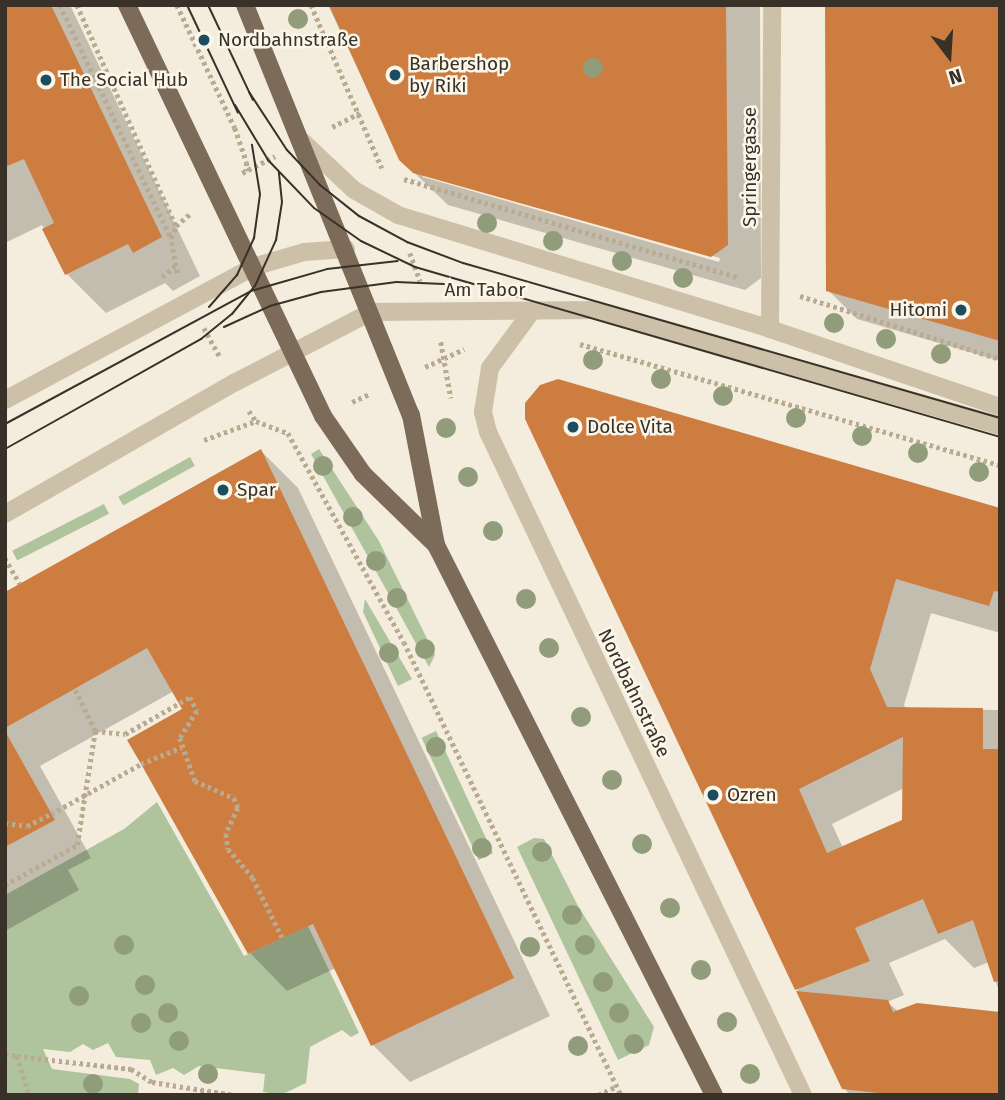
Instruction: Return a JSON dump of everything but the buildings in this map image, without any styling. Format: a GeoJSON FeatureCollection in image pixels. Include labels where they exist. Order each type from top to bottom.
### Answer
{"type":"FeatureCollection","features":[{"type":"Feature","properties":{"kind":"main road"},"geometry":{"type":"LineString","coordinates":[[127,5],[323,416],[363,474],[436,545]]}},
{"type":"Feature","properties":{"kind":"main road"},"geometry":{"type":"LineString","coordinates":[[245,5],[303,142],[411,415],[436,545],[714,1095]]}},
{"type":"Feature","properties":{"kind":"street","name":"Springergasse"},"geometry":{"type":"LineString","coordinates":[[770,328],[772,5]]}},
{"type":"Feature","properties":{"kind":"street","name":"Am Tabor"},"geometry":{"type":"LineString","coordinates":[[303,142],[354,190],[398,215],[770,328],[1000,407]]}},
{"type":"Feature","properties":{"kind":"street"},"geometry":{"type":"LineString","coordinates":[[5,400],[188,299],[253,267],[304,252],[346,249]]}},
{"type":"Feature","properties":{"kind":"street","name":"Am Tabor"},"geometry":{"type":"LineString","coordinates":[[5,514],[234,383],[371,312],[596,310],[1000,426]]}},
{"type":"Feature","properties":{"kind":"street","name":"Nordbahnstraße"},"geometry":{"type":"LineString","coordinates":[[532,311],[506,341],[484,391],[488,432],[803,1095]]}},
{"type":"Feature","properties":{"kind":"path"},"geometry":{"type":"LineString","coordinates":[[60,5],[172,238],[175,266],[188,299],[256,421],[288,433],[404,642],[621,1095]]}},
{"type":"Feature","properties":{"kind":"path"},"geometry":{"type":"LineString","coordinates":[[77,5],[176,226]]}},
{"type":"Feature","properties":{"kind":"path"},"geometry":{"type":"LineString","coordinates":[[311,5],[360,113],[430,311]]}},
{"type":"Feature","properties":{"kind":"path"},"geometry":{"type":"LineString","coordinates":[[172,238],[176,226],[247,170],[360,113]]}},
{"type":"Feature","properties":{"kind":"path"},"geometry":{"type":"LineString","coordinates":[[394,176],[770,287],[1000,359]]}},
{"type":"Feature","properties":{"kind":"path"},"geometry":{"type":"LineString","coordinates":[[323,416],[446,358],[506,341]]}},
{"type":"Feature","properties":{"kind":"path"},"geometry":{"type":"LineString","coordinates":[[566,341],[1000,465]]}},
{"type":"Feature","properties":{"kind":"path"},"geometry":{"type":"LineString","coordinates":[[5,558],[20,584]]}},
{"type":"Feature","properties":{"kind":"path"},"geometry":{"type":"LineString","coordinates":[[5,885],[77,845],[96,731],[74,688]]}},
{"type":"Feature","properties":{"kind":"path"},"geometry":{"type":"LineString","coordinates":[[96,731],[125,734],[190,698],[197,711],[180,738],[182,747],[197,784],[231,794],[237,802],[237,813],[226,834],[228,849],[253,878],[282,937]]}},
{"type":"Feature","properties":{"kind":"path"},"geometry":{"type":"LineString","coordinates":[[5,823],[27,825],[141,764],[182,747]]}},
{"type":"Feature","properties":{"kind":"path"},"geometry":{"type":"LineString","coordinates":[[5,1054],[131,1069],[152,1082],[234,1095]]}},
{"type":"Feature","properties":{"kind":"path"},"geometry":{"type":"LineString","coordinates":[[17,1056],[29,1095]]}},
{"type":"Feature","properties":{"kind":"path"},"geometry":{"type":"LineString","coordinates":[[598,1095],[617,1086]]}},
{"type":"Feature","properties":{"kind":"green space"},"geometry":{"type":"Polygon","coordinates":[[[319,449],[379,541],[435,655],[429,667],[311,454],[319,449]]]}},
{"type":"Feature","properties":{"kind":"green space"},"geometry":{"type":"Polygon","coordinates":[[[190,457],[195,466],[123,506],[118,497],[190,457]]]}},
{"type":"Feature","properties":{"kind":"green space"},"geometry":{"type":"Polygon","coordinates":[[[104,504],[109,514],[17,561],[12,551],[104,504]]]}},
{"type":"Feature","properties":{"kind":"green space"},"geometry":{"type":"Polygon","coordinates":[[[365,599],[412,679],[398,686],[363,612],[365,599]]]}},
{"type":"Feature","properties":{"kind":"green space"},"geometry":{"type":"Polygon","coordinates":[[[436,731],[493,853],[479,860],[421,738],[436,731]]]}},
{"type":"Feature","properties":{"kind":"green space"},"geometry":{"type":"Polygon","coordinates":[[[157,802],[244,956],[308,926],[359,1033],[351,1037],[342,1030],[310,1047],[306,1083],[281,1095],[263,1092],[265,1074],[199,1066],[184,1075],[173,1068],[156,1075],[150,1060],[116,1057],[108,1043],[93,1050],[83,1044],[70,1052],[43,1049],[52,1069],[130,1079],[139,1084],[138,1095],[5,1095],[5,895],[124,829],[157,802]]]}},
{"type":"Feature","properties":{"kind":"green space"},"geometry":{"type":"Polygon","coordinates":[[[534,838],[544,839],[578,906],[654,1027],[649,1045],[618,1060],[517,847],[534,838]]]}},
{"type":"Feature","properties":{"kind":"tram line"},"geometry":{"type":"LineString","coordinates":[[187,5],[238,113]]}},
{"type":"Feature","properties":{"kind":"tram line"},"geometry":{"type":"LineString","coordinates":[[208,5],[253,100]]}},
{"type":"Feature","properties":{"kind":"tram line"},"geometry":{"type":"LineString","coordinates":[[249,92],[287,150],[320,185],[359,216],[407,242],[463,263],[1000,418]]}},
{"type":"Feature","properties":{"kind":"tram line"},"geometry":{"type":"LineString","coordinates":[[235,105],[268,160],[314,208],[361,241],[415,267],[1000,437]]}},
{"type":"Feature","properties":{"kind":"tram line"},"geometry":{"type":"LineString","coordinates":[[209,307],[237,275],[254,238],[260,194],[252,145]]}},
{"type":"Feature","properties":{"kind":"tram line"},"geometry":{"type":"LineString","coordinates":[[5,449],[201,339],[232,314],[255,286],[276,240],[282,202],[279,172]]}},
{"type":"Feature","properties":{"kind":"tram line"},"geometry":{"type":"LineString","coordinates":[[5,424],[251,291],[327,269],[398,261]]}},
{"type":"Feature","properties":{"kind":"tram line"},"geometry":{"type":"LineString","coordinates":[[224,327],[270,306],[321,292],[396,282],[444,284]]}},
{"type":"Feature","properties":{"kind":"place","name":"Nordbahnstraße"},"geometry":{"type":"Point","coordinates":[204,40]}},
{"type":"Feature","properties":{"kind":"place","name":"Barbershop by Riki"},"geometry":{"type":"Point","coordinates":[395,75]}},
{"type":"Feature","properties":{"kind":"place","name":"The Social Hub"},"geometry":{"type":"Point","coordinates":[46,80]}},
{"type":"Feature","properties":{"kind":"place","name":"Hitomi"},"geometry":{"type":"Point","coordinates":[961,310]}},
{"type":"Feature","properties":{"kind":"place","name":"Dolce Vita"},"geometry":{"type":"Point","coordinates":[573,427]}},
{"type":"Feature","properties":{"kind":"place","name":"Spar"},"geometry":{"type":"Point","coordinates":[223,490]}},
{"type":"Feature","properties":{"kind":"place","name":"Ozren"},"geometry":{"type":"Point","coordinates":[713,795]}}]}
